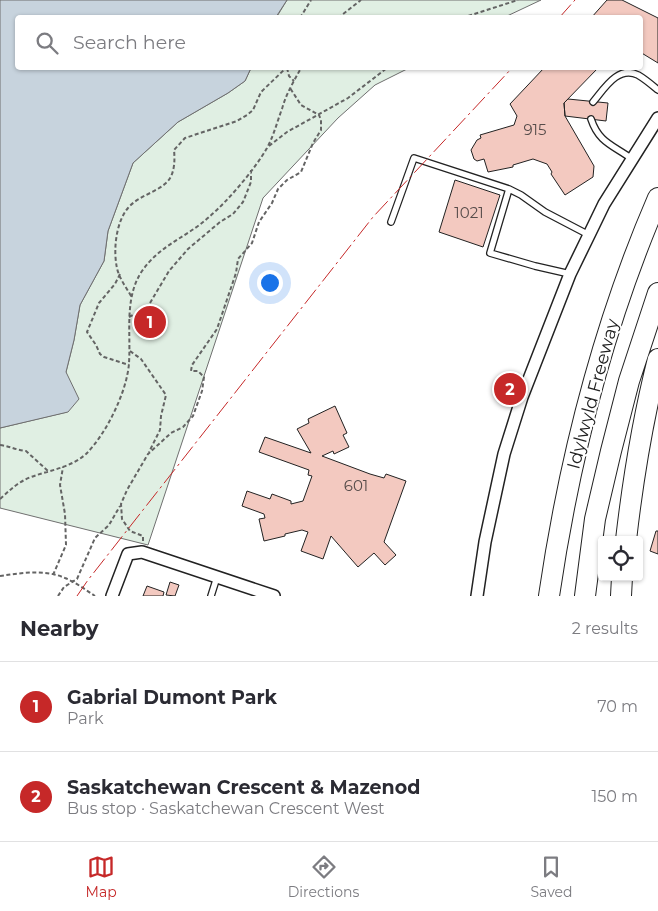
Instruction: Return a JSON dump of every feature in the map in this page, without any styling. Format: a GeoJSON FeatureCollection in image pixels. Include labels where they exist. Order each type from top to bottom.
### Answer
{"type":"FeatureCollection","features":[{"type":"Feature","properties":{"kind":"highway","name":"Idylwyld Freeway"},"geometry":{"type":"LineString","coordinates":[[549,596],[566,495],[593,382],[612,318],[658,198]]}},
{"type":"Feature","properties":{"kind":"highway","name":"Idylwyld Freeway"},"geometry":{"type":"LineString","coordinates":[[585,596],[595,519],[611,451],[629,381],[658,293]]}},
{"type":"Feature","properties":{"kind":"highway"},"geometry":{"type":"LineString","coordinates":[[626,536],[633,479],[658,359]]}},
{"type":"Feature","properties":{"kind":"highway"},"geometry":{"type":"LineString","coordinates":[[621,596],[622,581]]}},
{"type":"Feature","properties":{"kind":"street"},"geometry":{"type":"LineString","coordinates":[[477,596],[485,542],[504,454],[522,397],[570,274],[604,204],[658,118]]}},
{"type":"Feature","properties":{"kind":"street"},"geometry":{"type":"LineString","coordinates":[[112,596],[128,554],[142,552],[274,596]]}},
{"type":"Feature","properties":{"kind":"lane"},"geometry":{"type":"LineString","coordinates":[[593,102],[614,77],[623,74],[638,75],[658,90]]}},
{"type":"Feature","properties":{"kind":"lane"},"geometry":{"type":"LineString","coordinates":[[591,119],[595,132],[601,139],[632,159]]}},
{"type":"Feature","properties":{"kind":"lane"},"geometry":{"type":"LineString","coordinates":[[391,222],[414,158],[509,189],[545,212],[589,235]]}},
{"type":"Feature","properties":{"kind":"lane"},"geometry":{"type":"LineString","coordinates":[[509,189],[490,253],[570,274]]}},
{"type":"Feature","properties":{"kind":"lane"},"geometry":{"type":"LineString","coordinates":[[211,596],[217,577]]}},
{"type":"Feature","properties":{"kind":"path"},"geometry":{"type":"LineString","coordinates":[[302,15],[311,0]]}},
{"type":"Feature","properties":{"kind":"path"},"geometry":{"type":"LineString","coordinates":[[342,15],[361,0]]}},
{"type":"Feature","properties":{"kind":"path"},"geometry":{"type":"LineString","coordinates":[[471,15],[518,0]]}},
{"type":"Feature","properties":{"kind":"path"},"geometry":{"type":"LineString","coordinates":[[131,296],[117,268],[116,248],[118,226],[127,209],[142,196],[167,183],[172,175],[174,150],[185,138],[237,120],[254,110],[261,92],[284,70]]}},
{"type":"Feature","properties":{"kind":"path"},"geometry":{"type":"LineString","coordinates":[[287,70],[294,81]]}},
{"type":"Feature","properties":{"kind":"path"},"geometry":{"type":"LineString","coordinates":[[0,499],[18,483],[70,465],[85,454],[106,426],[124,389],[129,365],[131,296],[140,273],[156,253],[210,217],[251,170],[267,147],[299,70]]}},
{"type":"Feature","properties":{"kind":"path"},"geometry":{"type":"LineString","coordinates":[[267,147],[287,132],[348,98],[384,70]]}},
{"type":"Feature","properties":{"kind":"path"},"geometry":{"type":"LineString","coordinates":[[148,454],[171,433],[183,427],[193,416],[202,391],[204,377],[198,371],[191,371],[192,365],[217,329],[236,273],[238,259],[252,243],[260,222],[278,189],[286,180],[301,172],[313,143],[321,130],[319,115],[301,105],[290,88]]}},
{"type":"Feature","properties":{"kind":"path"},"geometry":{"type":"LineString","coordinates":[[129,317],[147,308],[169,271],[188,249],[213,227],[233,214],[243,202],[250,182],[251,170]]}},
{"type":"Feature","properties":{"kind":"path"},"geometry":{"type":"LineString","coordinates":[[120,274],[115,284],[99,303],[87,332],[100,354],[129,365]]}},
{"type":"Feature","properties":{"kind":"path"},"geometry":{"type":"LineString","coordinates":[[58,596],[64,587],[77,579],[95,538],[113,519],[160,430],[166,395],[142,359],[129,351]]}},
{"type":"Feature","properties":{"kind":"path"},"geometry":{"type":"LineString","coordinates":[[0,445],[10,446],[16,450],[26,450],[49,472]]}},
{"type":"Feature","properties":{"kind":"path"},"geometry":{"type":"LineString","coordinates":[[52,575],[66,544],[65,514],[60,485],[63,467]]}},
{"type":"Feature","properties":{"kind":"path"},"geometry":{"type":"LineString","coordinates":[[121,504],[122,519],[130,530],[143,536],[142,552]]}},
{"type":"Feature","properties":{"kind":"path"},"geometry":{"type":"LineString","coordinates":[[0,576],[29,572],[52,575],[66,578],[95,596]]}},
{"type":"Feature","properties":{"kind":"green space"},"geometry":{"type":"Polygon","coordinates":[[[287,0],[541,0],[509,15],[278,15],[287,0]]]}},
{"type":"Feature","properties":{"kind":"green space"},"geometry":{"type":"Polygon","coordinates":[[[250,70],[405,70],[375,85],[338,118],[263,198],[148,545],[0,508],[0,428],[67,412],[66,372],[80,305],[104,261],[108,231],[133,163],[178,122],[245,81],[250,70]]]}},
{"type":"Feature","properties":{"kind":"shaded area"},"geometry":{"type":"Polygon","coordinates":[[[0,0],[287,0],[277,15],[15,15],[15,70],[250,70],[245,81],[178,122],[133,163],[108,231],[104,261],[80,305],[66,372],[79,399],[68,412],[0,428],[0,0]]]}},
{"type":"Feature","properties":{"kind":"building"},"geometry":{"type":"Polygon","coordinates":[[[607,0],[622,0],[658,18],[658,63],[643,54],[643,15],[594,15],[607,0]]]}},
{"type":"Feature","properties":{"kind":"building"},"geometry":{"type":"Polygon","coordinates":[[[542,70],[596,70],[564,103],[565,116],[594,166],[593,177],[565,195],[551,174],[552,172],[547,164],[533,159],[513,165],[513,167],[488,172],[484,159],[477,161],[474,159],[471,150],[477,140],[481,138],[480,135],[514,125],[517,116],[510,104],[542,70]]]}},
{"type":"Feature","properties":{"kind":"building"},"geometry":{"type":"Polygon","coordinates":[[[568,99],[608,103],[606,121],[565,116],[564,103],[568,99]]]}},
{"type":"Feature","properties":{"kind":"building"},"geometry":{"type":"Polygon","coordinates":[[[455,180],[500,195],[483,247],[439,232],[455,180]]]}},
{"type":"Feature","properties":{"kind":"building"},"geometry":{"type":"Polygon","coordinates":[[[335,406],[347,433],[343,435],[349,447],[334,454],[333,451],[322,456],[370,474],[384,478],[386,474],[406,481],[384,542],[396,555],[385,565],[374,553],[358,567],[331,536],[323,559],[301,551],[308,532],[302,530],[264,541],[259,519],[265,518],[264,514],[242,506],[247,491],[270,499],[272,494],[291,501],[291,504],[303,501],[312,476],[308,475],[309,470],[259,452],[265,437],[311,453],[297,429],[309,423],[308,419],[335,406]]]}},
{"type":"Feature","properties":{"kind":"building"},"geometry":{"type":"Polygon","coordinates":[[[656,531],[658,531],[658,554],[650,551],[656,531]]]}},
{"type":"Feature","properties":{"kind":"building"},"geometry":{"type":"Polygon","coordinates":[[[170,582],[179,585],[175,596],[166,595],[170,582]]]}},
{"type":"Feature","properties":{"kind":"building"},"geometry":{"type":"Polygon","coordinates":[[[147,586],[164,592],[163,596],[143,596],[147,586]]]}},
{"type":"Feature","properties":{"kind":"power"},"geometry":{"type":"LineString","coordinates":[[562,15],[575,0]]}},
{"type":"Feature","properties":{"kind":"power"},"geometry":{"type":"LineString","coordinates":[[77,596],[373,217],[510,70]]}},
{"type":"Feature","properties":{"kind":"place","name":"Gabrial Dumont Park"},"geometry":{"type":"Point","coordinates":[150,322]}},
{"type":"Feature","properties":{"kind":"place","name":"Saskatchewan Crescent & Mazenod"},"geometry":{"type":"Point","coordinates":[510,389]}}]}
